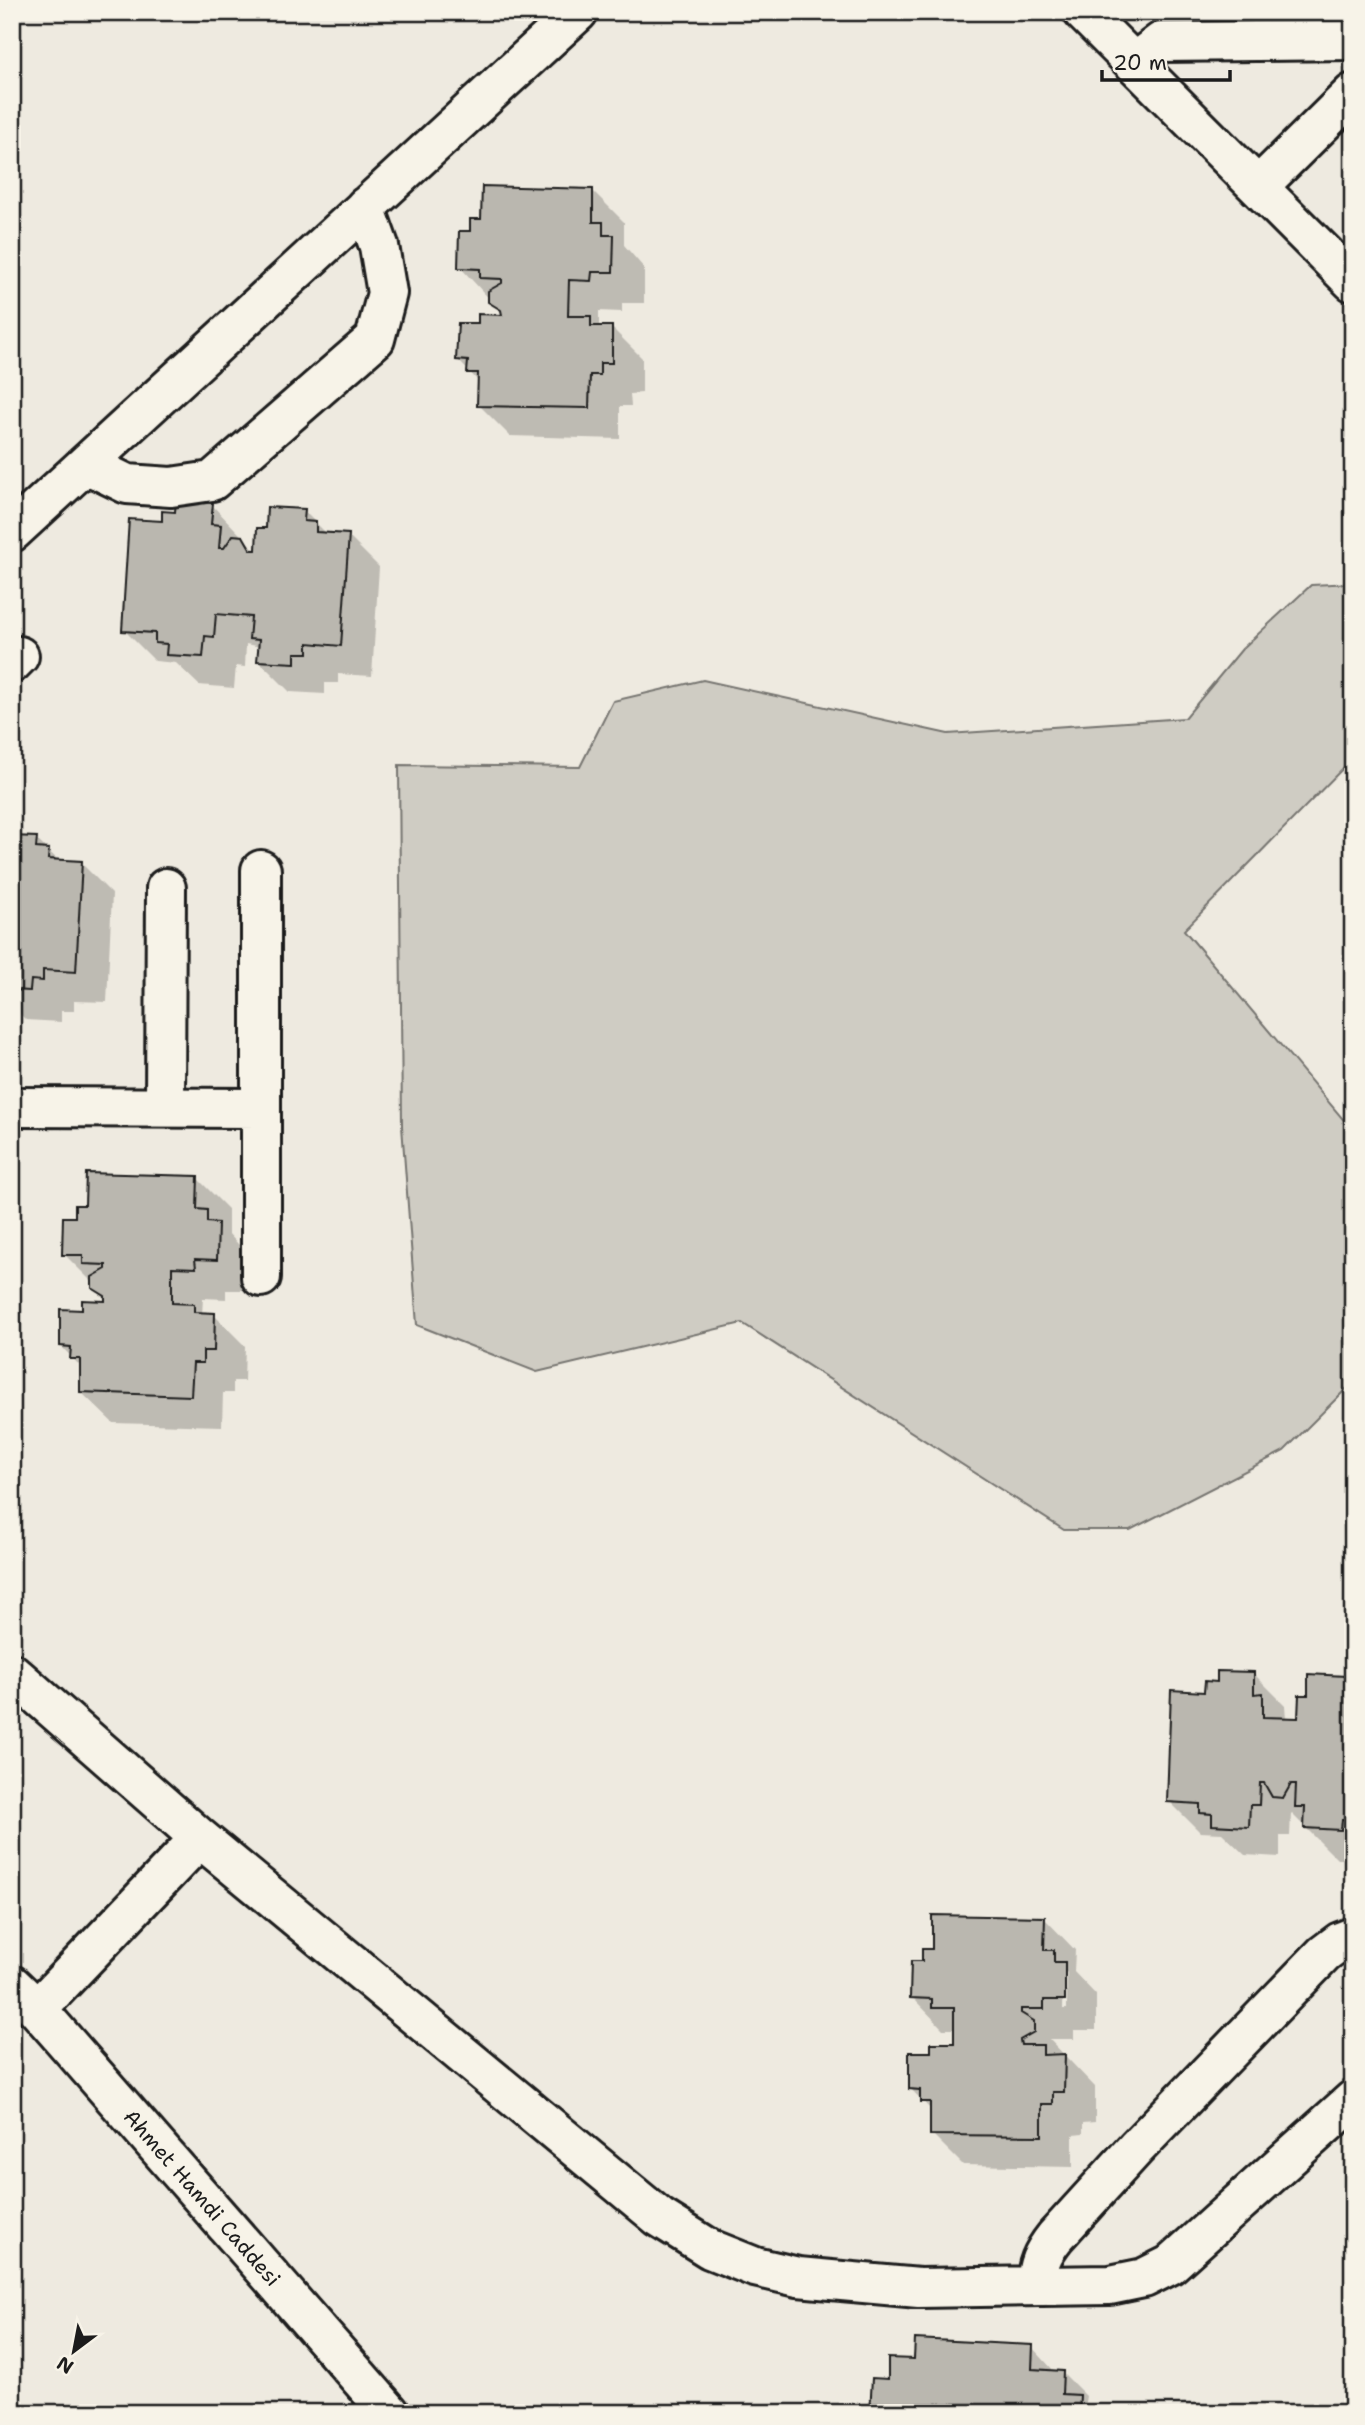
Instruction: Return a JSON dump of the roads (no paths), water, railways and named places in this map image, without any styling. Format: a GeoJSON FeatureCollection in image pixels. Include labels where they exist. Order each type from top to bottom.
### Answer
{"type":"FeatureCollection","features":[{"type":"Feature","properties":{"kind":"street"},"geometry":{"type":"LineString","coordinates":[[12,532],[578,12]]}},
{"type":"Feature","properties":{"kind":"street"},"geometry":{"type":"LineString","coordinates":[[1083,12],[1353,282]]}},
{"type":"Feature","properties":{"kind":"street"},"geometry":{"type":"LineString","coordinates":[[1134,63],[1161,42],[1353,40]]}},
{"type":"Feature","properties":{"kind":"street"},"geometry":{"type":"LineString","coordinates":[[1258,187],[1353,93]]}},
{"type":"Feature","properties":{"kind":"street"},"geometry":{"type":"LineString","coordinates":[[86,464],[127,484],[171,487],[212,481],[375,339],[387,293],[379,246],[365,207]]}},
{"type":"Feature","properties":{"kind":"street"},"geometry":{"type":"LineString","coordinates":[[261,870],[261,1277]]}},
{"type":"Feature","properties":{"kind":"street"},"geometry":{"type":"LineString","coordinates":[[164,1107],[166,888]]}},
{"type":"Feature","properties":{"kind":"street"},"geometry":{"type":"LineString","coordinates":[[12,1107],[261,1108]]}},
{"type":"Feature","properties":{"kind":"street"},"geometry":{"type":"LineString","coordinates":[[12,1673],[200,1838],[659,2217],[710,2249],[755,2267],[798,2277],[919,2288],[1110,2285],[1144,2278],[1170,2264],[1353,2100]]}},
{"type":"Feature","properties":{"kind":"street"},"geometry":{"type":"LineString","coordinates":[[24,1997],[200,1838]]}},
{"type":"Feature","properties":{"kind":"street"},"geometry":{"type":"LineString","coordinates":[[1037,2286],[1039,2264],[1045,2249],[1055,2237],[1136,2148],[1324,1954],[1353,1937]]}},
{"type":"Feature","properties":{"kind":"street","name":"Ahmet Hamdi Caddesi"},"geometry":{"type":"LineString","coordinates":[[24,1997],[390,2413]]}}]}
